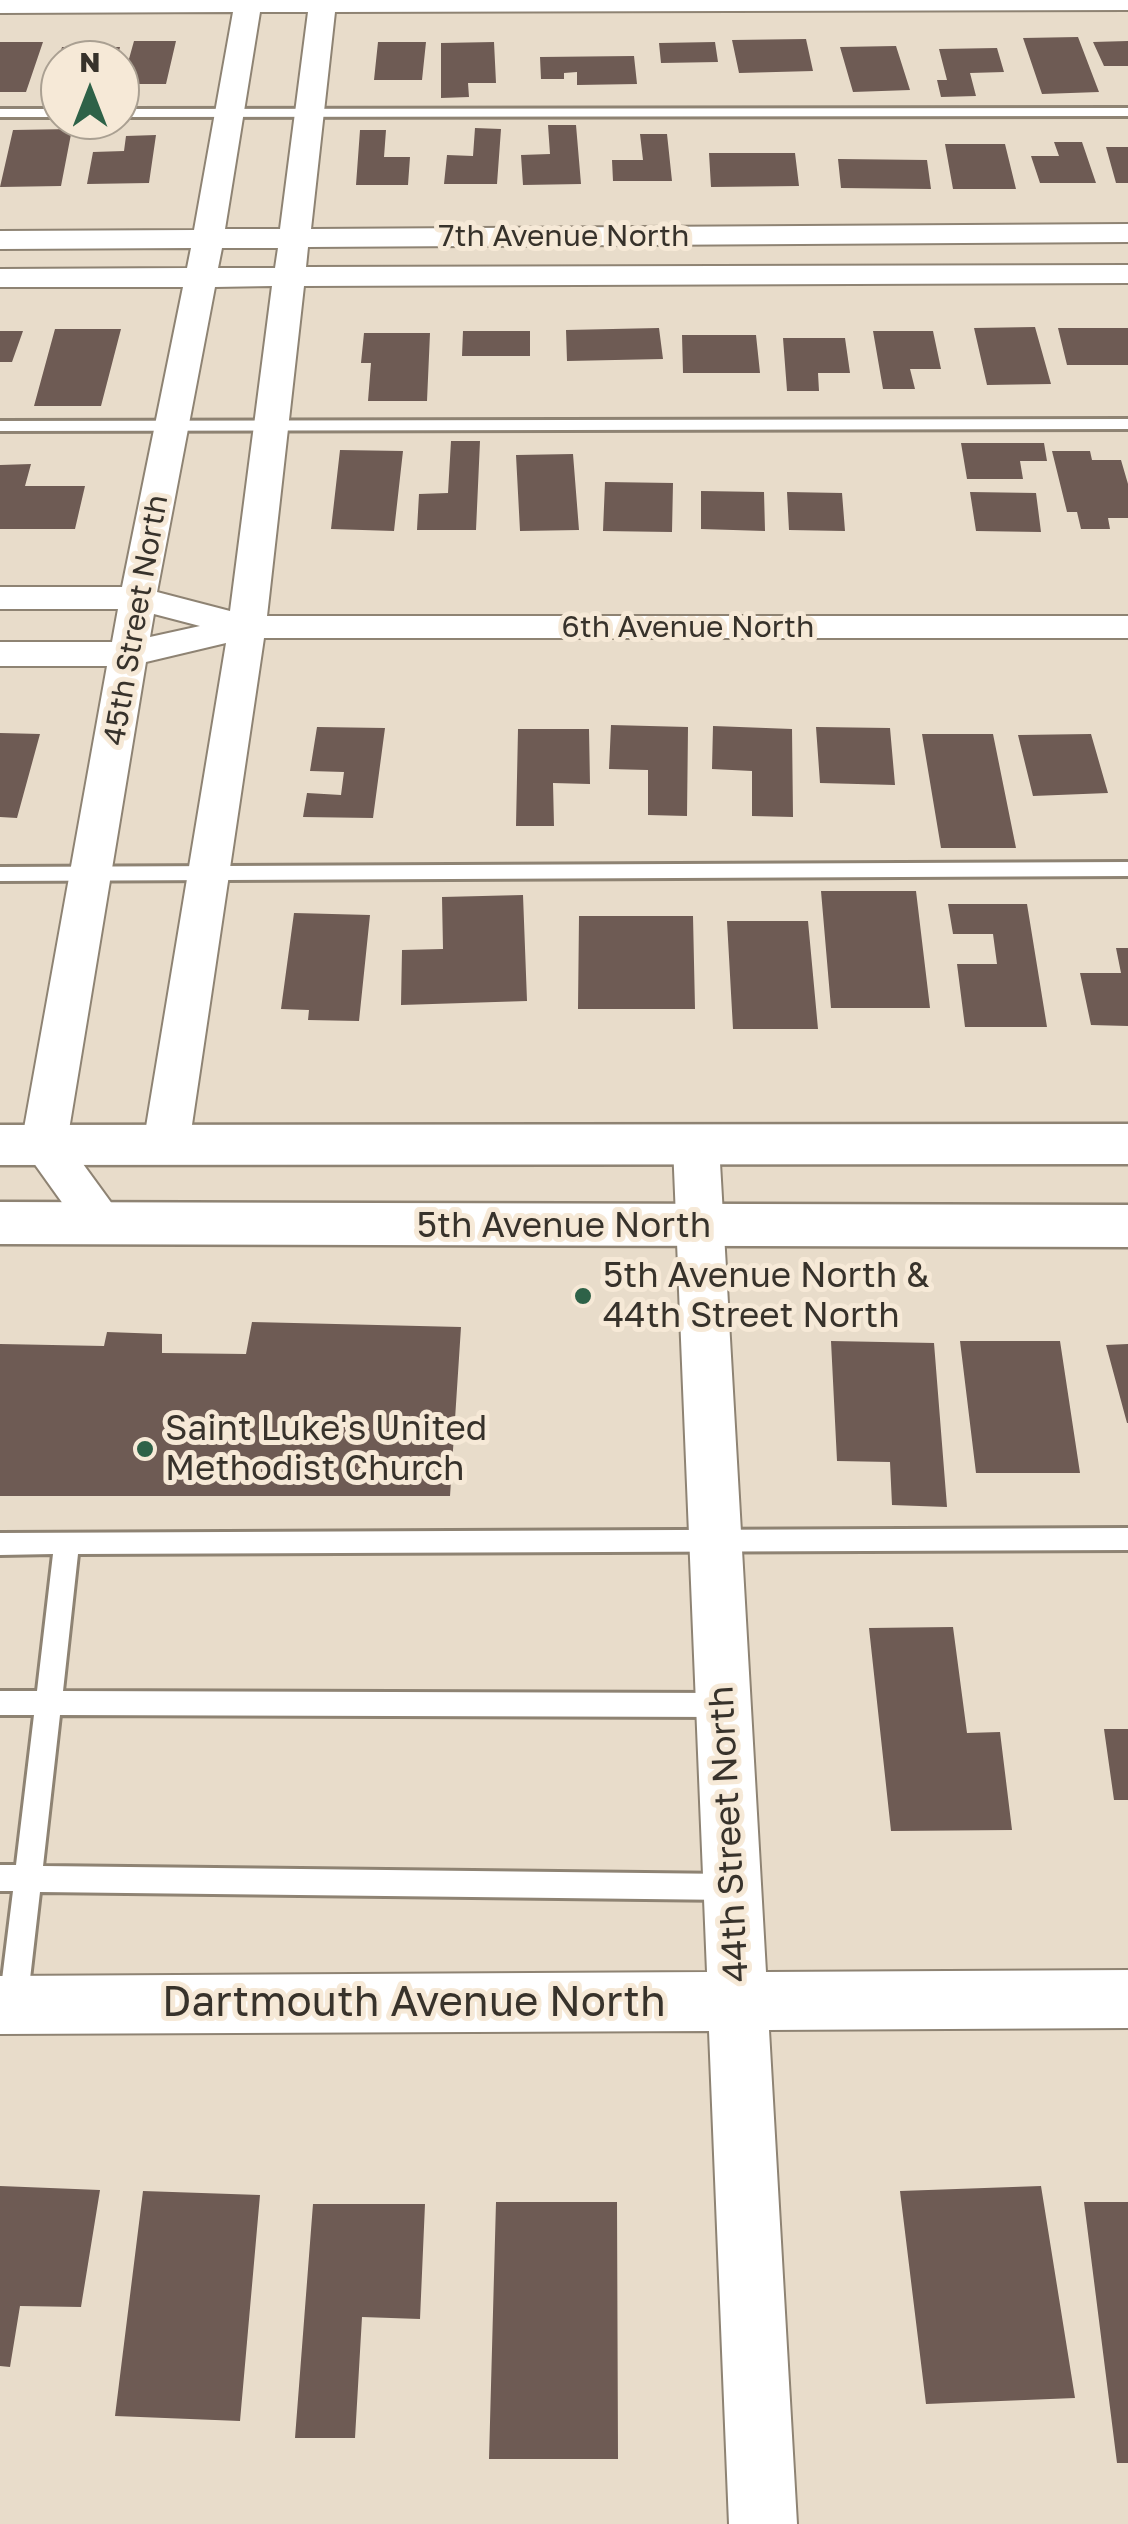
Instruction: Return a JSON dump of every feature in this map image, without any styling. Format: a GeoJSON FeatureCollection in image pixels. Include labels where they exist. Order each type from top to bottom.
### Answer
{"type":"FeatureCollection","features":[{"type":"Feature","properties":{"kind":"main road"},"geometry":{"type":"LineString","coordinates":[[22,1145],[1128,1144]]}},
{"type":"Feature","properties":{"kind":"main road","name":"5th Avenue North"},"geometry":{"type":"LineString","coordinates":[[0,1223],[1128,1226]]}},
{"type":"Feature","properties":{"kind":"street","name":"45th Street North"},"geometry":{"type":"LineString","coordinates":[[22,1145],[91,874],[248,2]]}},
{"type":"Feature","properties":{"kind":"street"},"geometry":{"type":"LineString","coordinates":[[166,1145],[248,628],[322,2]]}},
{"type":"Feature","properties":{"kind":"street"},"geometry":{"type":"LineString","coordinates":[[0,5],[1128,2]]}},
{"type":"Feature","properties":{"kind":"street","name":"7th Avenue North"},"geometry":{"type":"LineString","coordinates":[[0,240],[1128,234]]}},
{"type":"Feature","properties":{"kind":"street","name":"7th Avenue North"},"geometry":{"type":"LineString","coordinates":[[0,278],[1128,274]]}},
{"type":"Feature","properties":{"kind":"street","name":"6th Avenue North"},"geometry":{"type":"LineString","coordinates":[[0,598],[138,598],[248,628]]}},
{"type":"Feature","properties":{"kind":"street","name":"6th Avenue North"},"geometry":{"type":"LineString","coordinates":[[0,654],[128,654],[248,628],[1128,626]]}},
{"type":"Feature","properties":{"kind":"street"},"geometry":{"type":"LineString","coordinates":[[22,1145],[104,1223]]}},
{"type":"Feature","properties":{"kind":"street","name":"44th Street North"},"geometry":{"type":"LineString","coordinates":[[696,1145],[763,2524]]}},
{"type":"Feature","properties":{"kind":"street","name":"Dartmouth Avenue North"},"geometry":{"type":"LineString","coordinates":[[6,2005],[1128,1999]]}},
{"type":"Feature","properties":{"kind":"lane"},"geometry":{"type":"LineString","coordinates":[[140,113],[1128,112]]}},
{"type":"Feature","properties":{"kind":"lane"},"geometry":{"type":"LineString","coordinates":[[0,114],[40,113]]}},
{"type":"Feature","properties":{"kind":"lane"},"geometry":{"type":"LineString","coordinates":[[0,426],[1128,424]]}},
{"type":"Feature","properties":{"kind":"lane"},"geometry":{"type":"LineString","coordinates":[[0,874],[1128,869]]}},
{"type":"Feature","properties":{"kind":"lane"},"geometry":{"type":"LineString","coordinates":[[0,1544],[1128,1539]]}},
{"type":"Feature","properties":{"kind":"lane"},"geometry":{"type":"LineString","coordinates":[[6,2005],[13,1878],[46,1703],[67,1544]]}},
{"type":"Feature","properties":{"kind":"lane"},"geometry":{"type":"LineString","coordinates":[[0,1703],[723,1705]]}},
{"type":"Feature","properties":{"kind":"lane"},"geometry":{"type":"LineString","coordinates":[[13,1878],[732,1887]]}},
{"type":"Feature","properties":{"kind":"building"},"geometry":{"type":"Polygon","coordinates":[[[1078,37],[1099,92],[1042,94],[1023,38],[1078,37]]]}},
{"type":"Feature","properties":{"kind":"building"},"geometry":{"type":"Polygon","coordinates":[[[806,39],[813,71],[739,73],[732,40],[806,39]]]}},
{"type":"Feature","properties":{"kind":"building"},"geometry":{"type":"Polygon","coordinates":[[[140,41],[176,41],[166,84],[140,84],[140,41]]]}},
{"type":"Feature","properties":{"kind":"building"},"geometry":{"type":"Polygon","coordinates":[[[1128,41],[1128,66],[1104,66],[1093,42],[1128,41]]]}},
{"type":"Feature","properties":{"kind":"building"},"geometry":{"type":"Polygon","coordinates":[[[0,42],[40,42],[26,92],[0,92],[0,42]]]}},
{"type":"Feature","properties":{"kind":"building"},"geometry":{"type":"Polygon","coordinates":[[[378,42],[426,42],[422,80],[374,80],[378,42]]]}},
{"type":"Feature","properties":{"kind":"building"},"geometry":{"type":"Polygon","coordinates":[[[494,42],[496,83],[468,83],[469,97],[441,98],[441,43],[494,42]]]}},
{"type":"Feature","properties":{"kind":"building"},"geometry":{"type":"Polygon","coordinates":[[[715,42],[718,62],[661,63],[659,43],[715,42]]]}},
{"type":"Feature","properties":{"kind":"building"},"geometry":{"type":"Polygon","coordinates":[[[896,46],[910,90],[853,92],[840,47],[896,46]]]}},
{"type":"Feature","properties":{"kind":"building"},"geometry":{"type":"Polygon","coordinates":[[[997,48],[1004,72],[970,73],[976,96],[941,97],[937,80],[947,80],[939,49],[997,48]]]}},
{"type":"Feature","properties":{"kind":"building"},"geometry":{"type":"Polygon","coordinates":[[[634,56],[637,84],[577,85],[577,72],[564,73],[564,79],[541,79],[540,57],[634,56]]]}},
{"type":"Feature","properties":{"kind":"building"},"geometry":{"type":"Polygon","coordinates":[[[548,125],[576,125],[581,184],[523,185],[521,155],[550,154],[548,125]]]}},
{"type":"Feature","properties":{"kind":"building"},"geometry":{"type":"Polygon","coordinates":[[[475,128],[501,129],[497,184],[444,184],[447,155],[473,156],[475,128]]]}},
{"type":"Feature","properties":{"kind":"building"},"geometry":{"type":"Polygon","coordinates":[[[13,130],[40,130],[40,140],[70,140],[61,186],[0,187],[13,130]]]}},
{"type":"Feature","properties":{"kind":"building"},"geometry":{"type":"Polygon","coordinates":[[[360,130],[386,130],[384,157],[410,157],[408,185],[356,185],[360,130]]]}},
{"type":"Feature","properties":{"kind":"building"},"geometry":{"type":"Polygon","coordinates":[[[640,134],[667,134],[672,181],[613,181],[612,160],[643,160],[640,134]]]}},
{"type":"Feature","properties":{"kind":"building"},"geometry":{"type":"Polygon","coordinates":[[[156,135],[149,183],[87,184],[93,152],[124,151],[125,140],[140,140],[140,136],[156,135]]]}},
{"type":"Feature","properties":{"kind":"building"},"geometry":{"type":"Polygon","coordinates":[[[1054,142],[1082,142],[1096,183],[1040,183],[1031,156],[1059,156],[1054,142]]]}},
{"type":"Feature","properties":{"kind":"building"},"geometry":{"type":"Polygon","coordinates":[[[945,144],[1005,144],[1016,189],[953,189],[945,144]]]}},
{"type":"Feature","properties":{"kind":"building"},"geometry":{"type":"Polygon","coordinates":[[[1106,147],[1128,147],[1128,183],[1116,183],[1106,147]]]}},
{"type":"Feature","properties":{"kind":"building"},"geometry":{"type":"Polygon","coordinates":[[[709,153],[795,153],[799,186],[711,187],[709,153]]]}},
{"type":"Feature","properties":{"kind":"building"},"geometry":{"type":"Polygon","coordinates":[[[838,159],[927,160],[931,189],[841,188],[838,159]]]}},
{"type":"Feature","properties":{"kind":"building"},"geometry":{"type":"Polygon","coordinates":[[[1035,327],[1051,384],[987,385],[974,328],[1035,327]]]}},
{"type":"Feature","properties":{"kind":"building"},"geometry":{"type":"Polygon","coordinates":[[[659,328],[663,359],[567,361],[566,330],[659,328]]]}},
{"type":"Feature","properties":{"kind":"building"},"geometry":{"type":"Polygon","coordinates":[[[1058,328],[1128,328],[1128,365],[1067,365],[1058,328]]]}},
{"type":"Feature","properties":{"kind":"building"},"geometry":{"type":"Polygon","coordinates":[[[55,329],[121,329],[101,406],[34,406],[55,329]]]}},
{"type":"Feature","properties":{"kind":"building"},"geometry":{"type":"Polygon","coordinates":[[[0,331],[23,331],[12,362],[0,362],[0,331]]]}},
{"type":"Feature","properties":{"kind":"building"},"geometry":{"type":"Polygon","coordinates":[[[463,331],[530,331],[530,356],[462,356],[463,331]]]}},
{"type":"Feature","properties":{"kind":"building"},"geometry":{"type":"Polygon","coordinates":[[[873,331],[933,331],[941,369],[910,369],[915,389],[883,389],[873,331]]]}},
{"type":"Feature","properties":{"kind":"building"},"geometry":{"type":"Polygon","coordinates":[[[364,333],[430,333],[427,401],[368,401],[371,363],[361,363],[364,333]]]}},
{"type":"Feature","properties":{"kind":"building"},"geometry":{"type":"Polygon","coordinates":[[[682,335],[756,335],[760,373],[683,373],[682,335]]]}},
{"type":"Feature","properties":{"kind":"building"},"geometry":{"type":"Polygon","coordinates":[[[783,338],[845,338],[850,373],[818,373],[819,391],[787,391],[783,338]]]}},
{"type":"Feature","properties":{"kind":"building"},"geometry":{"type":"Polygon","coordinates":[[[451,441],[480,441],[476,530],[417,530],[419,494],[448,493],[451,441]]]}},
{"type":"Feature","properties":{"kind":"building"},"geometry":{"type":"Polygon","coordinates":[[[961,443],[1044,443],[1047,461],[1020,461],[1023,479],[967,479],[961,443]]]}},
{"type":"Feature","properties":{"kind":"building"},"geometry":{"type":"Polygon","coordinates":[[[340,450],[403,451],[394,531],[331,529],[340,450]]]}},
{"type":"Feature","properties":{"kind":"building"},"geometry":{"type":"Polygon","coordinates":[[[1052,451],[1090,451],[1092,460],[1121,460],[1128,484],[1128,518],[1108,518],[1110,529],[1081,529],[1077,512],[1067,512],[1052,451]]]}},
{"type":"Feature","properties":{"kind":"building"},"geometry":{"type":"Polygon","coordinates":[[[573,454],[579,530],[520,531],[516,455],[573,454]]]}},
{"type":"Feature","properties":{"kind":"building"},"geometry":{"type":"Polygon","coordinates":[[[31,464],[25,486],[85,486],[75,529],[0,529],[0,465],[31,464]]]}},
{"type":"Feature","properties":{"kind":"building"},"geometry":{"type":"Polygon","coordinates":[[[605,482],[673,483],[672,532],[603,531],[605,482]]]}},
{"type":"Feature","properties":{"kind":"building"},"geometry":{"type":"Polygon","coordinates":[[[701,491],[764,492],[765,531],[701,529],[701,491]]]}},
{"type":"Feature","properties":{"kind":"building"},"geometry":{"type":"Polygon","coordinates":[[[787,492],[842,493],[845,531],[789,530],[787,492]]]}},
{"type":"Feature","properties":{"kind":"building"},"geometry":{"type":"Polygon","coordinates":[[[970,492],[1036,493],[1041,532],[976,531],[970,492]]]}},
{"type":"Feature","properties":{"kind":"building"},"geometry":{"type":"Polygon","coordinates":[[[611,725],[688,727],[687,816],[648,815],[648,770],[609,769],[611,725]]]}},
{"type":"Feature","properties":{"kind":"building"},"geometry":{"type":"Polygon","coordinates":[[[713,726],[792,729],[793,817],[752,816],[752,771],[712,769],[713,726]]]}},
{"type":"Feature","properties":{"kind":"building"},"geometry":{"type":"Polygon","coordinates":[[[317,727],[385,728],[373,818],[303,817],[307,793],[341,795],[344,772],[310,771],[317,727]]]}},
{"type":"Feature","properties":{"kind":"building"},"geometry":{"type":"Polygon","coordinates":[[[816,727],[890,728],[895,785],[820,783],[816,727]]]}},
{"type":"Feature","properties":{"kind":"building"},"geometry":{"type":"Polygon","coordinates":[[[518,729],[589,729],[590,784],[553,783],[554,826],[516,826],[518,729]]]}},
{"type":"Feature","properties":{"kind":"building"},"geometry":{"type":"Polygon","coordinates":[[[0,733],[40,734],[17,818],[0,817],[0,733]]]}},
{"type":"Feature","properties":{"kind":"building"},"geometry":{"type":"Polygon","coordinates":[[[922,734],[993,734],[1016,848],[941,848],[922,734]]]}},
{"type":"Feature","properties":{"kind":"building"},"geometry":{"type":"Polygon","coordinates":[[[1091,734],[1108,793],[1033,796],[1018,735],[1091,734]]]}},
{"type":"Feature","properties":{"kind":"building"},"geometry":{"type":"Polygon","coordinates":[[[821,891],[916,891],[930,1008],[831,1008],[821,891]]]}},
{"type":"Feature","properties":{"kind":"building"},"geometry":{"type":"Polygon","coordinates":[[[523,895],[527,1001],[401,1005],[402,950],[443,949],[442,897],[523,895]]]}},
{"type":"Feature","properties":{"kind":"building"},"geometry":{"type":"Polygon","coordinates":[[[948,904],[1027,904],[1047,1027],[965,1027],[957,964],[997,964],[993,934],[953,934],[948,904]]]}},
{"type":"Feature","properties":{"kind":"building"},"geometry":{"type":"Polygon","coordinates":[[[294,913],[370,915],[359,1021],[308,1020],[309,1010],[281,1009],[294,913]]]}},
{"type":"Feature","properties":{"kind":"building"},"geometry":{"type":"Polygon","coordinates":[[[579,916],[693,916],[695,1009],[578,1009],[579,916]]]}},
{"type":"Feature","properties":{"kind":"building"},"geometry":{"type":"Polygon","coordinates":[[[727,921],[808,921],[818,1029],[733,1029],[727,921]]]}},
{"type":"Feature","properties":{"kind":"building"},"geometry":{"type":"Polygon","coordinates":[[[1116,948],[1128,948],[1128,1026],[1091,1025],[1080,973],[1121,973],[1116,948]]]}},
{"type":"Feature","properties":{"kind":"building"},"geometry":{"type":"Polygon","coordinates":[[[252,1322],[461,1327],[450,1496],[0,1496],[0,1344],[104,1346],[107,1332],[162,1334],[162,1353],[246,1354],[252,1322]]]}},
{"type":"Feature","properties":{"kind":"building"},"geometry":{"type":"Polygon","coordinates":[[[831,1341],[934,1343],[947,1507],[892,1505],[890,1462],[837,1461],[831,1341]]]}},
{"type":"Feature","properties":{"kind":"building"},"geometry":{"type":"Polygon","coordinates":[[[960,1341],[1060,1341],[1080,1473],[976,1473],[960,1341]]]}},
{"type":"Feature","properties":{"kind":"building"},"geometry":{"type":"Polygon","coordinates":[[[1128,1344],[1128,1423],[1127,1423],[1106,1345],[1128,1344]]]}},
{"type":"Feature","properties":{"kind":"building"},"geometry":{"type":"Polygon","coordinates":[[[953,1627],[967,1733],[1000,1732],[1012,1830],[891,1831],[869,1628],[953,1627]]]}},
{"type":"Feature","properties":{"kind":"building"},"geometry":{"type":"Polygon","coordinates":[[[1104,1729],[1128,1729],[1128,1800],[1114,1800],[1104,1729]]]}},
{"type":"Feature","properties":{"kind":"building"},"geometry":{"type":"Polygon","coordinates":[[[0,2186],[100,2190],[81,2307],[20,2306],[10,2367],[0,2366],[0,2186]]]}},
{"type":"Feature","properties":{"kind":"building"},"geometry":{"type":"Polygon","coordinates":[[[1041,2186],[1075,2398],[926,2404],[900,2191],[1041,2186]]]}},
{"type":"Feature","properties":{"kind":"building"},"geometry":{"type":"Polygon","coordinates":[[[143,2191],[260,2195],[240,2421],[115,2416],[143,2191]]]}},
{"type":"Feature","properties":{"kind":"building"},"geometry":{"type":"Polygon","coordinates":[[[496,2202],[617,2202],[618,2459],[489,2459],[496,2202]]]}},
{"type":"Feature","properties":{"kind":"building"},"geometry":{"type":"Polygon","coordinates":[[[1084,2202],[1128,2202],[1128,2463],[1117,2463],[1084,2202]]]}},
{"type":"Feature","properties":{"kind":"building"},"geometry":{"type":"Polygon","coordinates":[[[313,2204],[425,2204],[420,2319],[362,2317],[355,2438],[295,2438],[313,2204]]]}},
{"type":"Feature","properties":{"kind":"place","name":"5th Avenue North & 44th Street North"},"geometry":{"type":"Point","coordinates":[583,1296]}},
{"type":"Feature","properties":{"kind":"place","name":"Saint Luke's United Methodist Church"},"geometry":{"type":"Point","coordinates":[145,1449]}}]}
